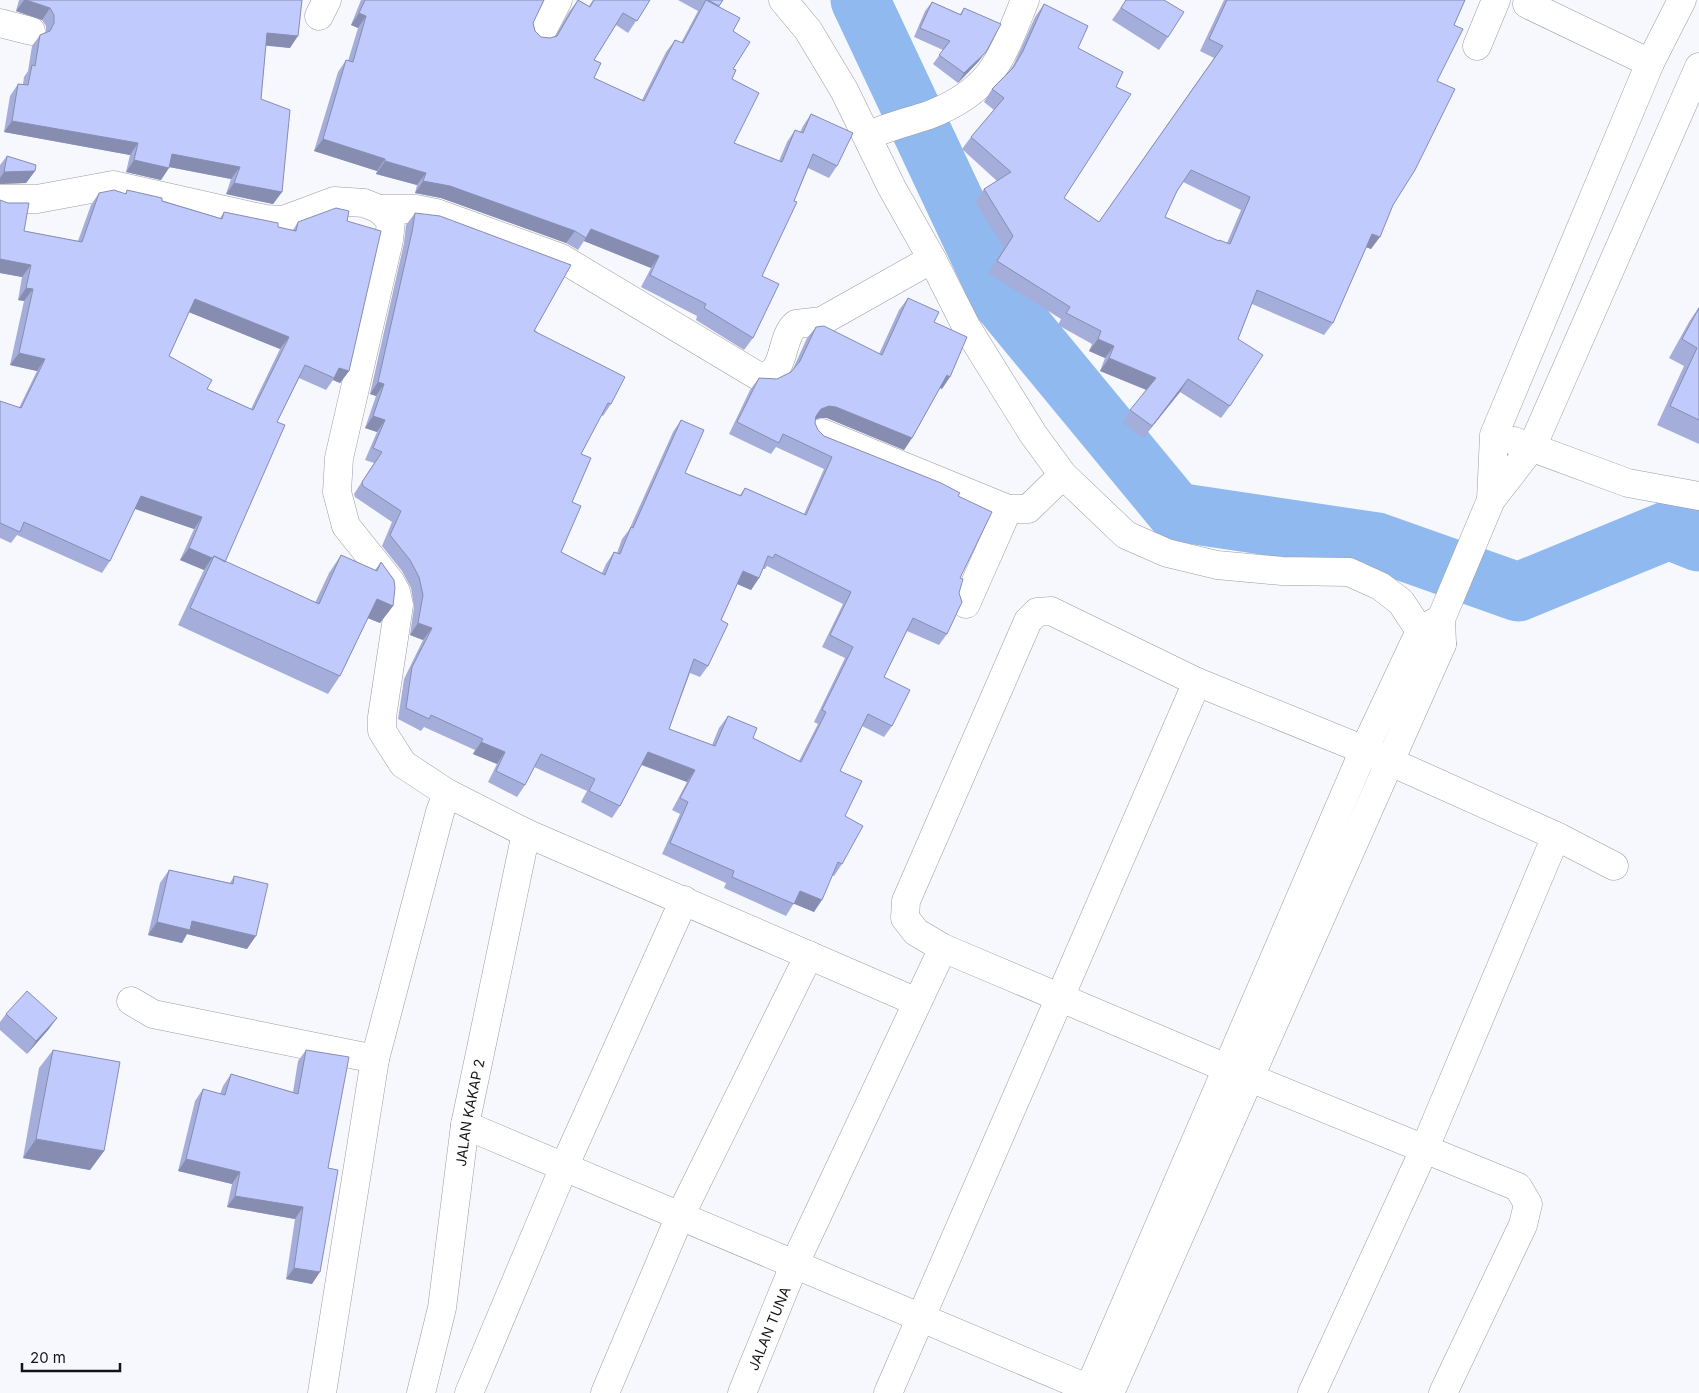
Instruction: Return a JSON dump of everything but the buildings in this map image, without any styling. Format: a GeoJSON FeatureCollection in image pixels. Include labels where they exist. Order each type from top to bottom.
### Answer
{"type":"FeatureCollection","features":[{"type":"Feature","properties":{"kind":"street"},"geometry":{"type":"LineString","coordinates":[[540,35],[558,0]]}},
{"type":"Feature","properties":{"kind":"street"},"geometry":{"type":"LineString","coordinates":[[783,0],[808,30],[844,90],[876,132],[892,188],[932,259],[967,328],[1033,434],[1063,475],[1126,535],[1167,553],[1217,565],[1282,571],[1349,572],[1380,586],[1436,626]]}},
{"type":"Feature","properties":{"kind":"street"},"geometry":{"type":"LineString","coordinates":[[876,132],[929,114],[963,99],[978,88],[1002,56],[1025,0]]}},
{"type":"Feature","properties":{"kind":"street"},"geometry":{"type":"LineString","coordinates":[[1477,46],[1496,0]]}},
{"type":"Feature","properties":{"kind":"street"},"geometry":{"type":"LineString","coordinates":[[1492,500],[1494,435],[1650,62],[1682,0]]}},
{"type":"Feature","properties":{"kind":"street"},"geometry":{"type":"LineString","coordinates":[[1527,4],[1650,62]]}},
{"type":"Feature","properties":{"kind":"street"},"geometry":{"type":"LineString","coordinates":[[0,23],[31,30]]}},
{"type":"Feature","properties":{"kind":"street"},"geometry":{"type":"LineString","coordinates":[[465,1125],[795,1263],[1096,1392],[1239,1073],[1391,762],[1436,626],[1480,524],[1492,500],[1532,446],[1699,67]]}},
{"type":"Feature","properties":{"kind":"street"},"geometry":{"type":"LineString","coordinates":[[0,199],[37,199],[113,186],[265,219],[284,220],[334,201],[364,203],[379,209],[416,209],[436,212],[561,258],[758,376],[771,375],[776,371],[787,337],[796,324],[822,321],[932,259]]}},
{"type":"Feature","properties":{"kind":"street"},"geometry":{"type":"LineString","coordinates":[[379,209],[391,221],[389,240],[339,458],[337,492],[346,526],[390,581],[396,592],[399,605],[382,717],[382,731],[403,764],[447,793],[526,833],[917,1002]]}},
{"type":"Feature","properties":{"kind":"street"},"geometry":{"type":"LineString","coordinates":[[822,433],[1008,509],[1028,509],[1063,475]]}},
{"type":"Feature","properties":{"kind":"street"},"geometry":{"type":"LineString","coordinates":[[1494,435],[1532,446],[1628,483],[1699,496]]}},
{"type":"Feature","properties":{"kind":"street"},"geometry":{"type":"LineString","coordinates":[[966,604],[1008,509]]}},
{"type":"Feature","properties":{"kind":"street"},"geometry":{"type":"LineString","coordinates":[[1443,1393],[1523,1225],[1528,1204],[1518,1187],[1424,1150],[943,948],[916,932],[905,918],[906,901],[1028,621],[1037,612],[1051,611],[1197,682],[1364,750],[1556,836],[1614,866]]}},
{"type":"Feature","properties":{"kind":"street"},"geometry":{"type":"LineString","coordinates":[[1239,1073],[1364,750],[1436,626]]}},
{"type":"Feature","properties":{"kind":"street"},"geometry":{"type":"LineString","coordinates":[[888,1393],[920,1316],[1062,997],[1197,682]]}},
{"type":"Feature","properties":{"kind":"street"},"geometry":{"type":"LineString","coordinates":[[322,1393],[375,1058],[440,812],[447,793]]}},
{"type":"Feature","properties":{"kind":"street","name":"JALAN KAKAP 2"},"geometry":{"type":"LineString","coordinates":[[421,1393],[442,1308],[465,1125],[526,833]]}},
{"type":"Feature","properties":{"kind":"street"},"geometry":{"type":"LineString","coordinates":[[1312,1393],[1424,1150],[1556,836]]}},
{"type":"Feature","properties":{"kind":"street"},"geometry":{"type":"LineString","coordinates":[[469,1393],[564,1167],[684,900]]}},
{"type":"Feature","properties":{"kind":"street","name":"JALAN TUNA"},"geometry":{"type":"LineString","coordinates":[[742,1393],[795,1263],[943,948]]}},
{"type":"Feature","properties":{"kind":"street"},"geometry":{"type":"LineString","coordinates":[[605,1393],[680,1216],[809,954]]}},
{"type":"Feature","properties":{"kind":"street"},"geometry":{"type":"LineString","coordinates":[[131,1001],[153,1014],[375,1058]]}},
{"type":"Feature","properties":{"kind":"waterway"},"geometry":{"type":"LineString","coordinates":[[860,0],[1001,300],[1176,512],[1377,542],[1518,592],[1669,530],[1699,542]]}}]}
